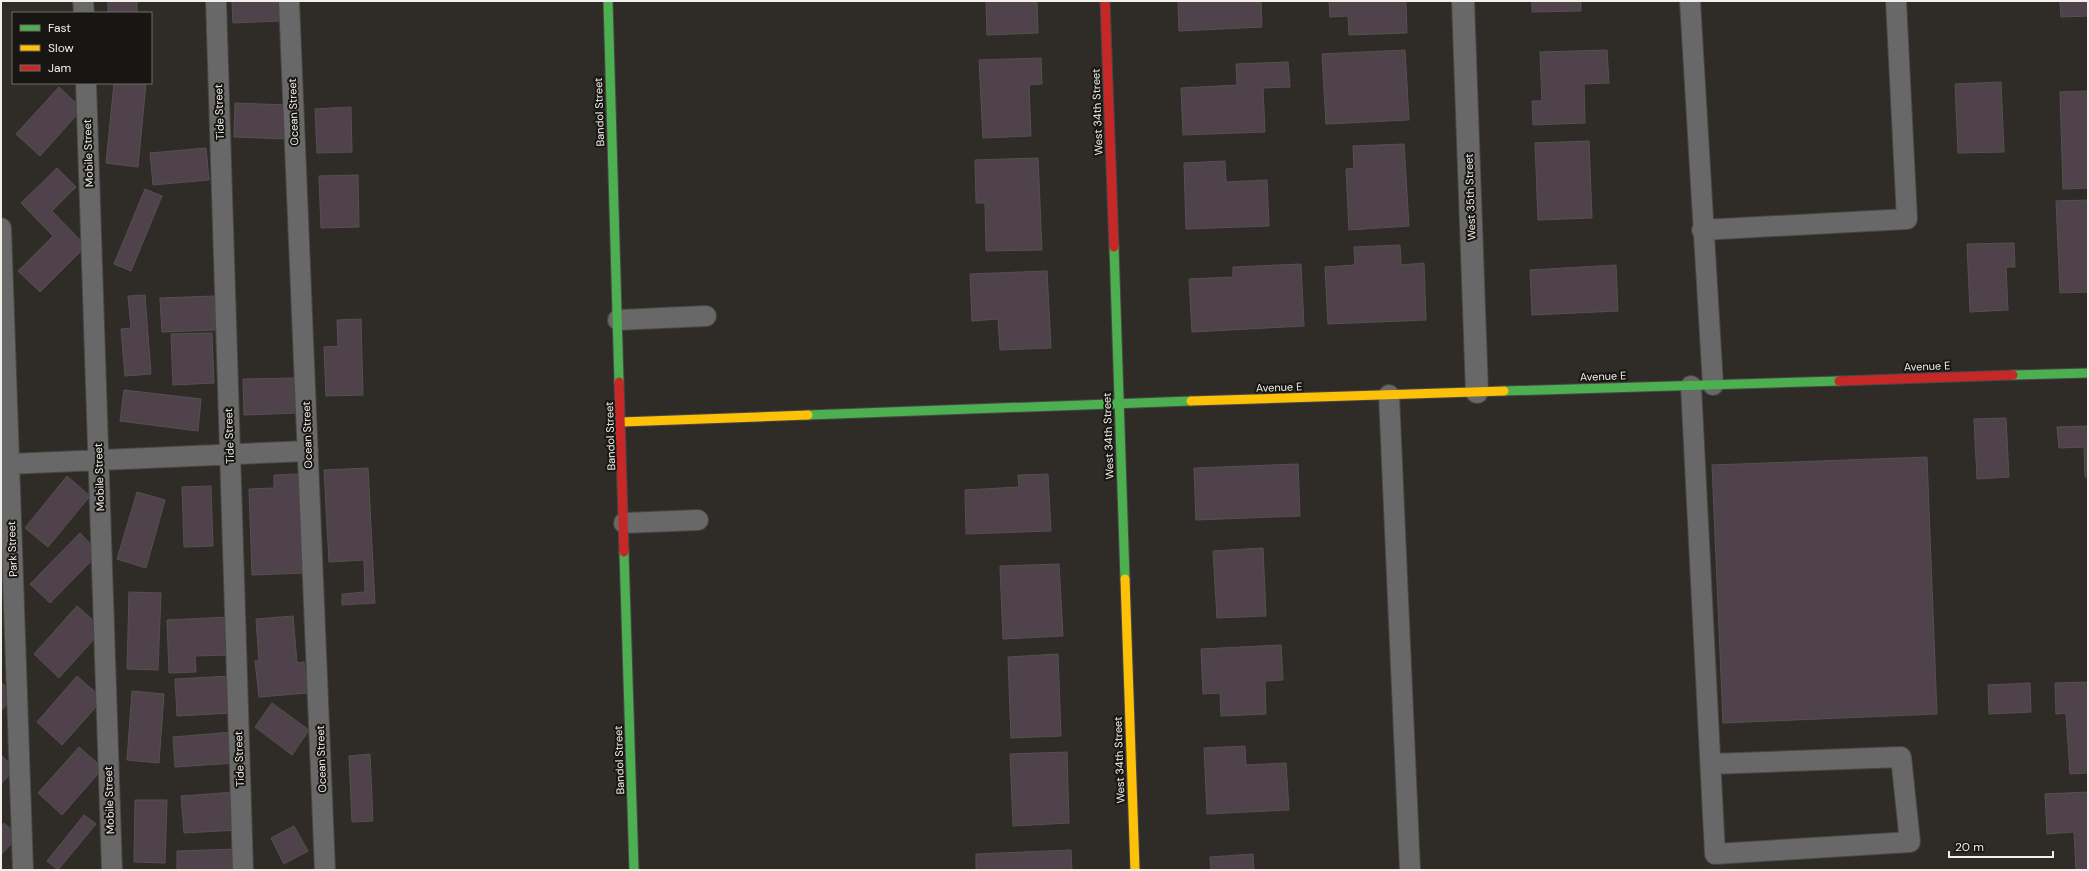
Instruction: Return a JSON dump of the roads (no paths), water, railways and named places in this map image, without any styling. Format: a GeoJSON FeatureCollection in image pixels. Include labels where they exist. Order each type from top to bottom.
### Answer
{"type":"FeatureCollection","features":[{"type":"Feature","properties":{"kind":"street","name":"Bandol Street"},"geometry":{"type":"LineString","coordinates":[[608,1],[634,870]]}},
{"type":"Feature","properties":{"kind":"street","name":"West 34th Street"},"geometry":{"type":"LineString","coordinates":[[1105,1],[1135,870]]}},
{"type":"Feature","properties":{"kind":"street","name":"West 35th Street"},"geometry":{"type":"LineString","coordinates":[[1462,1],[1477,392]]}},
{"type":"Feature","properties":{"kind":"street","name":"Avenue E"},"geometry":{"type":"LineString","coordinates":[[621,422],[1477,392],[2088,373]]}},
{"type":"Feature","properties":{"kind":"lane"},"geometry":{"type":"LineString","coordinates":[[83,1],[84,12]]}},
{"type":"Feature","properties":{"kind":"lane","name":"Tide Street"},"geometry":{"type":"LineString","coordinates":[[216,1],[243,870]]}},
{"type":"Feature","properties":{"kind":"lane","name":"Ocean Street"},"geometry":{"type":"LineString","coordinates":[[289,1],[326,870]]}},
{"type":"Feature","properties":{"kind":"lane"},"geometry":{"type":"LineString","coordinates":[[1690,1],[1702,230],[1713,385]]}},
{"type":"Feature","properties":{"kind":"lane"},"geometry":{"type":"LineString","coordinates":[[1702,230],[1907,219],[1896,1]]}},
{"type":"Feature","properties":{"kind":"lane","name":"Mobile Street"},"geometry":{"type":"LineString","coordinates":[[86,84],[112,870]]}},
{"type":"Feature","properties":{"kind":"lane","name":"Park Street"},"geometry":{"type":"LineString","coordinates":[[1,228],[23,870]]}},
{"type":"Feature","properties":{"kind":"lane"},"geometry":{"type":"LineString","coordinates":[[618,320],[706,316]]}},
{"type":"Feature","properties":{"kind":"lane"},"geometry":{"type":"LineString","coordinates":[[1691,386],[1715,854],[1910,842],[1901,758],[1711,764]]}},
{"type":"Feature","properties":{"kind":"lane"},"geometry":{"type":"LineString","coordinates":[[1389,395],[1410,870]]}},
{"type":"Feature","properties":{"kind":"lane"},"geometry":{"type":"LineString","coordinates":[[9,464],[308,451]]}},
{"type":"Feature","properties":{"kind":"lane"},"geometry":{"type":"LineString","coordinates":[[624,523],[698,520]]}}]}
